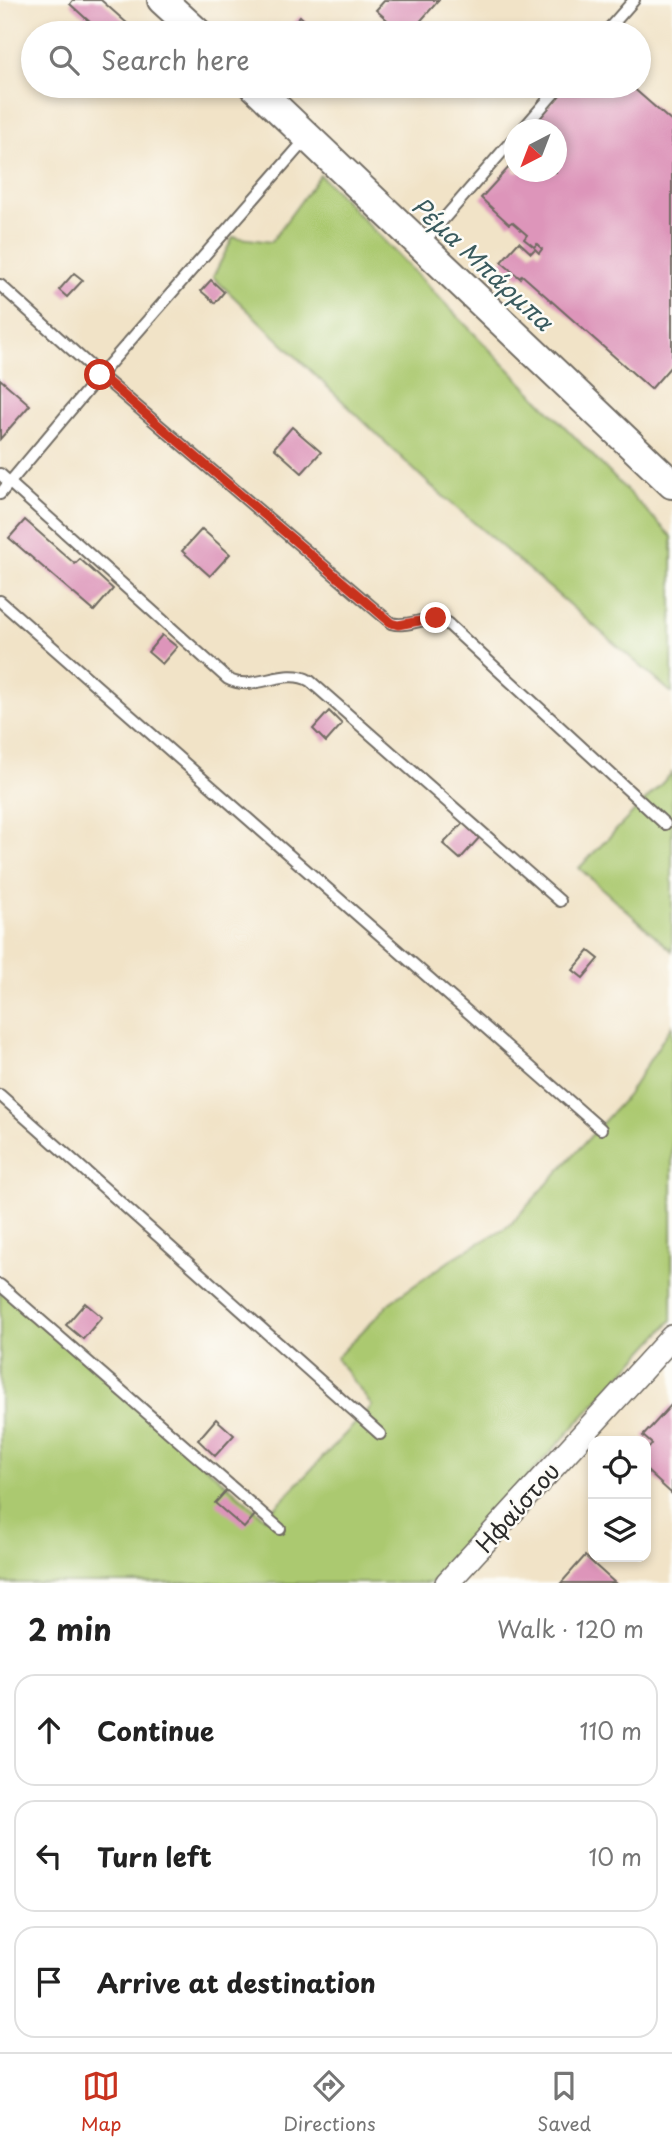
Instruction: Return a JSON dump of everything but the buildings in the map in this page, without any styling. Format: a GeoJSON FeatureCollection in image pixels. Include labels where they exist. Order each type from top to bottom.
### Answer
{"type":"FeatureCollection","features":[{"type":"Feature","properties":{"kind":"street"},"geometry":{"type":"LineString","coordinates":[[162,0],[185,21]]}},
{"type":"Feature","properties":{"kind":"street"},"geometry":{"type":"LineString","coordinates":[[267,98],[668,471]]}},
{"type":"Feature","properties":{"kind":"street","name":"Ηφαίστου"},"geometry":{"type":"LineString","coordinates":[[447,1583],[672,1337]]}},
{"type":"Feature","properties":{"kind":"lane"},"geometry":{"type":"LineString","coordinates":[[616,21],[634,0]]}},
{"type":"Feature","properties":{"kind":"lane"},"geometry":{"type":"LineString","coordinates":[[532,119],[550,98]]}},
{"type":"Feature","properties":{"kind":"lane"},"geometry":{"type":"LineString","coordinates":[[0,494],[308,137]]}},
{"type":"Feature","properties":{"kind":"lane"},"geometry":{"type":"LineString","coordinates":[[422,244],[504,150]]}},
{"type":"Feature","properties":{"kind":"lane"},"geometry":{"type":"LineString","coordinates":[[0,285],[100,375],[391,623],[398,625],[436,618],[447,623],[665,824]]}},
{"type":"Feature","properties":{"kind":"lane"},"geometry":{"type":"LineString","coordinates":[[0,474],[228,679],[243,684],[296,676],[310,681],[560,901]]}},
{"type":"Feature","properties":{"kind":"lane"},"geometry":{"type":"LineString","coordinates":[[0,601],[601,1129]]}},
{"type":"Feature","properties":{"kind":"lane"},"geometry":{"type":"LineString","coordinates":[[0,1095],[380,1434]]}},
{"type":"Feature","properties":{"kind":"lane"},"geometry":{"type":"LineString","coordinates":[[0,1285],[280,1529]]}},
{"type":"Feature","properties":{"kind":"green space"},"geometry":{"type":"Polygon","coordinates":[[[320,175],[672,537],[672,693],[429,484],[213,277],[233,237],[271,242],[320,175]]]}},
{"type":"Feature","properties":{"kind":"green space"},"geometry":{"type":"Polygon","coordinates":[[[672,773],[672,951],[579,868],[672,773]]]}},
{"type":"Feature","properties":{"kind":"green space"},"geometry":{"type":"Polygon","coordinates":[[[672,1025],[672,1320],[430,1583],[0,1583],[0,1287],[265,1518],[372,1406],[336,1358],[392,1301],[455,1257],[510,1225],[627,1096],[672,1025]]]}},
{"type":"Feature","properties":{"kind":"route"},"geometry":{"type":"LineString","coordinates":[[100,375],[391,623],[398,625],[436,618]]}},
{"type":"Feature","properties":{"kind":"water label","name":"Ρέμα Μπάρμπα"},"geometry":{"type":"Point","coordinates":[483,263]}}]}
